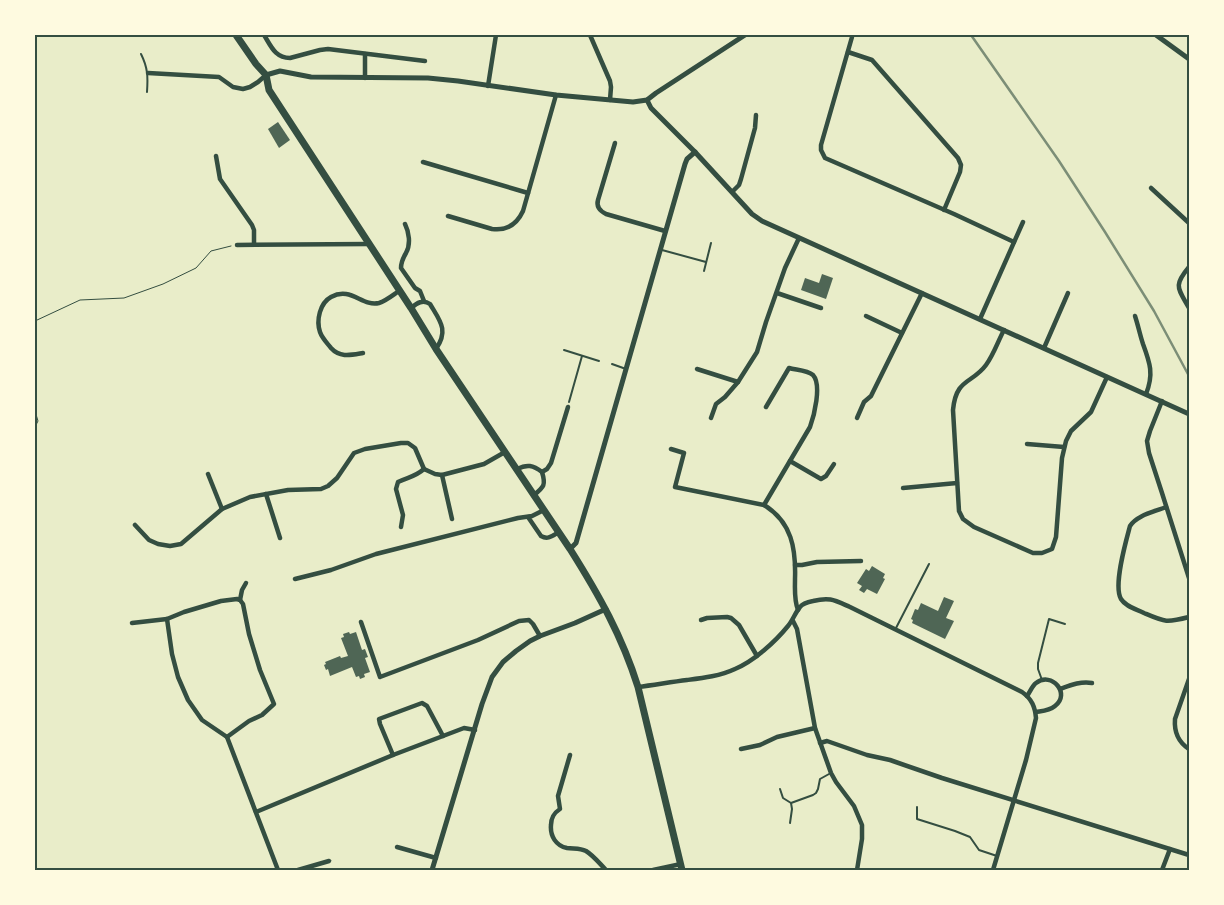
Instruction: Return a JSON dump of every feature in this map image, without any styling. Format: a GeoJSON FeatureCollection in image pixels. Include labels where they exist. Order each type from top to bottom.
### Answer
{"type":"FeatureCollection","features":[{"type":"Feature","properties":{"kind":"main road"},"geometry":{"type":"LineString","coordinates":[[236,35],[266,75],[269,90],[436,349],[559,532],[606,609],[621,640],[638,687],[681,867]]}},
{"type":"Feature","properties":{"kind":"street"},"geometry":{"type":"LineString","coordinates":[[264,35],[276,53],[285,58],[328,50],[425,61]]}},
{"type":"Feature","properties":{"kind":"street"},"geometry":{"type":"LineString","coordinates":[[488,86],[496,35]]}},
{"type":"Feature","properties":{"kind":"street"},"geometry":{"type":"LineString","coordinates":[[590,35],[610,81],[610,100]]}},
{"type":"Feature","properties":{"kind":"street"},"geometry":{"type":"LineString","coordinates":[[148,73],[219,77],[233,87],[242,89],[250,87],[266,75],[280,71],[311,77],[428,78],[556,95],[633,102],[647,100],[745,35]]}},
{"type":"Feature","properties":{"kind":"street"},"geometry":{"type":"LineString","coordinates":[[1156,35],[1189,59]]}},
{"type":"Feature","properties":{"kind":"street"},"geometry":{"type":"LineString","coordinates":[[852,37],[822,145],[822,155],[830,161],[1014,242]]}},
{"type":"Feature","properties":{"kind":"street"},"geometry":{"type":"LineString","coordinates":[[848,52],[859,54],[872,60],[958,158],[961,165],[960,172],[944,210]]}},
{"type":"Feature","properties":{"kind":"street"},"geometry":{"type":"LineString","coordinates":[[365,54],[365,78]]}},
{"type":"Feature","properties":{"kind":"street"},"geometry":{"type":"LineString","coordinates":[[448,216],[492,229],[505,229],[516,222],[528,193],[556,95]]}},
{"type":"Feature","properties":{"kind":"street"},"geometry":{"type":"LineString","coordinates":[[647,100],[651,108],[695,152],[752,214],[768,224],[1189,414]]}},
{"type":"Feature","properties":{"kind":"street"},"geometry":{"type":"LineString","coordinates":[[732,192],[741,180],[755,128],[756,115]]}},
{"type":"Feature","properties":{"kind":"street"},"geometry":{"type":"LineString","coordinates":[[615,143],[598,200],[598,207],[606,214],[665,231]]}},
{"type":"Feature","properties":{"kind":"street"},"geometry":{"type":"LineString","coordinates":[[570,549],[576,543],[685,164],[687,159],[695,152]]}},
{"type":"Feature","properties":{"kind":"street"},"geometry":{"type":"LineString","coordinates":[[216,156],[220,179],[252,225],[254,244]]}},
{"type":"Feature","properties":{"kind":"street"},"geometry":{"type":"LineString","coordinates":[[423,162],[528,193]]}},
{"type":"Feature","properties":{"kind":"street"},"geometry":{"type":"LineString","coordinates":[[1151,188],[1189,223]]}},
{"type":"Feature","properties":{"kind":"street"},"geometry":{"type":"LineString","coordinates":[[980,319],[1023,222]]}},
{"type":"Feature","properties":{"kind":"street"},"geometry":{"type":"LineString","coordinates":[[405,224],[408,230],[408,251],[403,258],[401,268],[415,288],[420,291],[424,301],[430,304],[442,323],[442,338],[436,349]]}},
{"type":"Feature","properties":{"kind":"street"},"geometry":{"type":"LineString","coordinates":[[711,418],[716,404],[738,382],[757,352],[786,268],[799,238]]}},
{"type":"Feature","properties":{"kind":"street"},"geometry":{"type":"LineString","coordinates":[[237,245],[369,244]]}},
{"type":"Feature","properties":{"kind":"street"},"geometry":{"type":"LineString","coordinates":[[1189,267],[1178,282],[1178,289],[1189,308]]}},
{"type":"Feature","properties":{"kind":"street"},"geometry":{"type":"LineString","coordinates":[[363,353],[342,355],[334,351],[326,342],[320,333],[319,324],[320,312],[324,304],[331,297],[339,294],[349,294],[367,303],[379,303],[399,291]]}},
{"type":"Feature","properties":{"kind":"street"},"geometry":{"type":"LineString","coordinates":[[777,293],[821,308]]}},
{"type":"Feature","properties":{"kind":"street"},"geometry":{"type":"LineString","coordinates":[[857,418],[922,293]]}},
{"type":"Feature","properties":{"kind":"street"},"geometry":{"type":"LineString","coordinates":[[1044,348],[1068,293]]}},
{"type":"Feature","properties":{"kind":"street"},"geometry":{"type":"LineString","coordinates":[[411,308],[424,301]]}},
{"type":"Feature","properties":{"kind":"street"},"geometry":{"type":"LineString","coordinates":[[866,316],[902,333]]}},
{"type":"Feature","properties":{"kind":"street"},"geometry":{"type":"LineString","coordinates":[[1135,316],[1149,361],[1151,377],[1146,394]]}},
{"type":"Feature","properties":{"kind":"street"},"geometry":{"type":"LineString","coordinates":[[1004,330],[986,364],[981,371],[963,384],[958,390],[954,401],[959,511],[963,519],[974,527],[1033,554],[1042,554],[1052,550],[1056,538],[1064,448],[1071,431],[1091,412],[1107,377]]}},
{"type":"Feature","properties":{"kind":"street"},"geometry":{"type":"LineString","coordinates":[[764,505],[810,427],[815,411],[815,378],[809,373],[789,368],[766,407]]}},
{"type":"Feature","properties":{"kind":"street"},"geometry":{"type":"LineString","coordinates":[[697,369],[738,382]]}},
{"type":"Feature","properties":{"kind":"street"},"geometry":{"type":"LineString","coordinates":[[1162,402],[1150,431],[1148,441],[1149,453],[1189,578]]}},
{"type":"Feature","properties":{"kind":"street"},"geometry":{"type":"LineString","coordinates":[[542,472],[551,463],[568,404]]}},
{"type":"Feature","properties":{"kind":"street"},"geometry":{"type":"LineString","coordinates":[[135,525],[149,540],[158,544],[170,546],[180,544],[222,509],[250,497],[288,490],[321,489],[328,486],[337,478],[354,453],[365,449],[408,444],[415,448],[424,469],[434,474],[442,475],[484,464],[505,452]]}},
{"type":"Feature","properties":{"kind":"street"},"geometry":{"type":"LineString","coordinates":[[1027,444],[1064,448]]}},
{"type":"Feature","properties":{"kind":"street"},"geometry":{"type":"LineString","coordinates":[[671,449],[684,453],[675,487],[764,505],[779,518],[788,532],[794,547],[796,565],[795,602],[798,610]]}},
{"type":"Feature","properties":{"kind":"street"},"geometry":{"type":"LineString","coordinates":[[790,461],[821,479],[826,476],[834,464]]}},
{"type":"Feature","properties":{"kind":"street"},"geometry":{"type":"LineString","coordinates":[[517,469],[530,465],[542,472],[544,484],[534,495]]}},
{"type":"Feature","properties":{"kind":"street"},"geometry":{"type":"LineString","coordinates":[[401,527],[402,515],[396,489],[398,482],[415,476],[424,469]]}},
{"type":"Feature","properties":{"kind":"street"},"geometry":{"type":"LineString","coordinates":[[208,474],[222,509]]}},
{"type":"Feature","properties":{"kind":"street"},"geometry":{"type":"LineString","coordinates":[[442,475],[452,519]]}},
{"type":"Feature","properties":{"kind":"street"},"geometry":{"type":"LineString","coordinates":[[903,488],[957,483]]}},
{"type":"Feature","properties":{"kind":"street"},"geometry":{"type":"LineString","coordinates":[[266,494],[280,538]]}},
{"type":"Feature","properties":{"kind":"street"},"geometry":{"type":"LineString","coordinates":[[1166,507],[1133,520],[1119,574],[1118,588],[1120,598],[1126,605],[1162,621],[1172,622],[1189,617]]}},
{"type":"Feature","properties":{"kind":"street"},"geometry":{"type":"LineString","coordinates":[[295,579],[331,570],[376,554],[528,517],[544,510]]}},
{"type":"Feature","properties":{"kind":"street"},"geometry":{"type":"LineString","coordinates":[[528,517],[540,536],[552,537],[559,532]]}},
{"type":"Feature","properties":{"kind":"street"},"geometry":{"type":"LineString","coordinates":[[796,565],[817,562],[861,562]]}},
{"type":"Feature","properties":{"kind":"street"},"geometry":{"type":"LineString","coordinates":[[246,583],[240,600],[243,604],[249,634],[260,670],[274,704]]}},
{"type":"Feature","properties":{"kind":"street"},"geometry":{"type":"LineString","coordinates":[[638,687],[710,677],[734,670],[757,656],[785,630],[793,621],[800,606],[806,602],[830,599],[896,629],[1027,696],[1036,712],[1035,724],[993,870]]}},
{"type":"Feature","properties":{"kind":"street"},"geometry":{"type":"LineString","coordinates":[[132,623],[167,619],[221,601],[240,600]]}},
{"type":"Feature","properties":{"kind":"street"},"geometry":{"type":"LineString","coordinates":[[432,870],[492,678],[503,662],[530,641],[606,609]]}},
{"type":"Feature","properties":{"kind":"street"},"geometry":{"type":"LineString","coordinates":[[702,620],[707,618],[731,618],[739,625],[757,656]]}},
{"type":"Feature","properties":{"kind":"street"},"geometry":{"type":"LineString","coordinates":[[167,619],[172,654],[178,677],[188,700],[202,720],[227,737],[278,870]]}},
{"type":"Feature","properties":{"kind":"street"},"geometry":{"type":"LineString","coordinates":[[362,622],[380,677],[478,640],[519,621],[529,620],[534,624],[540,636]]}},
{"type":"Feature","properties":{"kind":"street"},"geometry":{"type":"LineString","coordinates":[[793,621],[797,629],[815,728],[820,743],[836,782],[854,806],[862,825],[862,839],[857,870]]}},
{"type":"Feature","properties":{"kind":"street"},"geometry":{"type":"LineString","coordinates":[[1027,696],[1037,682],[1046,679],[1057,683],[1062,693],[1061,698],[1055,706],[1048,710],[1036,712]]}},
{"type":"Feature","properties":{"kind":"street"},"geometry":{"type":"LineString","coordinates":[[1189,679],[1175,719],[1177,737],[1189,749]]}},
{"type":"Feature","properties":{"kind":"street"},"geometry":{"type":"LineString","coordinates":[[1060,689],[1075,684],[1092,683]]}},
{"type":"Feature","properties":{"kind":"street"},"geometry":{"type":"LineString","coordinates":[[393,755],[379,719],[422,703],[427,706],[443,736]]}},
{"type":"Feature","properties":{"kind":"street"},"geometry":{"type":"LineString","coordinates":[[227,737],[249,721],[262,715],[274,704],[281,704]]}},
{"type":"Feature","properties":{"kind":"street"},"geometry":{"type":"LineString","coordinates":[[256,812],[393,755],[464,728],[475,730]]}},
{"type":"Feature","properties":{"kind":"street"},"geometry":{"type":"LineString","coordinates":[[741,749],[760,745],[777,737],[815,728]]}},
{"type":"Feature","properties":{"kind":"street"},"geometry":{"type":"LineString","coordinates":[[820,743],[827,741],[867,755],[890,760],[1014,801],[1189,855]]}},
{"type":"Feature","properties":{"kind":"street"},"geometry":{"type":"LineString","coordinates":[[570,755],[558,796],[560,809],[552,817],[551,834],[556,843],[567,848],[579,848],[585,851],[606,870]]}},
{"type":"Feature","properties":{"kind":"street"},"geometry":{"type":"LineString","coordinates":[[397,847],[436,858]]}},
{"type":"Feature","properties":{"kind":"street"},"geometry":{"type":"LineString","coordinates":[[1162,870],[1170,849]]}},
{"type":"Feature","properties":{"kind":"street"},"geometry":{"type":"LineString","coordinates":[[298,870],[329,861]]}},
{"type":"Feature","properties":{"kind":"street"},"geometry":{"type":"LineString","coordinates":[[653,870],[681,867]]}},
{"type":"Feature","properties":{"kind":"lane"},"geometry":{"type":"LineString","coordinates":[[141,54],[146,63],[148,73],[147,92]]}},
{"type":"Feature","properties":{"kind":"lane"},"geometry":{"type":"LineString","coordinates":[[704,271],[711,243]]}},
{"type":"Feature","properties":{"kind":"lane"},"geometry":{"type":"LineString","coordinates":[[660,250],[706,262]]}},
{"type":"Feature","properties":{"kind":"lane"},"geometry":{"type":"LineString","coordinates":[[564,350],[599,361]]}},
{"type":"Feature","properties":{"kind":"lane"},"geometry":{"type":"LineString","coordinates":[[568,404],[582,356]]}},
{"type":"Feature","properties":{"kind":"lane"},"geometry":{"type":"LineString","coordinates":[[612,364],[626,369]]}},
{"type":"Feature","properties":{"kind":"lane"},"geometry":{"type":"LineString","coordinates":[[896,629],[929,564]]}},
{"type":"Feature","properties":{"kind":"lane"},"geometry":{"type":"LineString","coordinates":[[1042,680],[1038,663],[1049,619],[1066,624]]}},
{"type":"Feature","properties":{"kind":"lane"},"geometry":{"type":"LineString","coordinates":[[780,789],[783,798],[791,802],[812,795],[818,789],[820,779],[832,773]]}},
{"type":"Feature","properties":{"kind":"lane"},"geometry":{"type":"LineString","coordinates":[[790,823],[791,802]]}},
{"type":"Feature","properties":{"kind":"lane"},"geometry":{"type":"LineString","coordinates":[[917,807],[917,819],[970,837],[979,850],[998,856]]}},
{"type":"Feature","properties":{"kind":"path"},"geometry":{"type":"LineString","coordinates":[[35,321],[80,300],[124,298],[164,284],[196,268],[211,251],[237,245]]}},
{"type":"Feature","properties":{"kind":"path"},"geometry":{"type":"LineString","coordinates":[[35,412],[38,421],[35,427]]}},
{"type":"Feature","properties":{"kind":"building"},"geometry":{"type":"Polygon","coordinates":[[[278,122],[290,140],[279,148],[268,129],[278,122]]]}},
{"type":"Feature","properties":{"kind":"building"},"geometry":{"type":"Polygon","coordinates":[[[822,274],[833,278],[826,299],[801,290],[805,278],[819,283],[822,274]]]}},
{"type":"Feature","properties":{"kind":"building"},"geometry":{"type":"Polygon","coordinates":[[[872,566],[885,574],[883,578],[885,579],[877,594],[867,589],[864,593],[859,590],[862,586],[857,583],[866,569],[869,571],[872,566]]]}},
{"type":"Feature","properties":{"kind":"building"},"geometry":{"type":"Polygon","coordinates":[[[944,597],[954,601],[946,618],[954,621],[945,639],[912,623],[913,620],[911,619],[915,609],[918,610],[921,603],[938,611],[944,597]]]}},
{"type":"Feature","properties":{"kind":"building"},"geometry":{"type":"Polygon","coordinates":[[[349,632],[350,634],[356,632],[362,650],[365,649],[368,657],[365,658],[370,672],[364,674],[365,677],[360,679],[359,676],[356,677],[352,667],[330,676],[328,669],[326,670],[324,665],[326,664],[325,662],[340,656],[341,658],[348,656],[341,638],[344,637],[343,634],[349,632]]]}},
{"type":"Feature","properties":{"kind":"railway"},"geometry":{"type":"LineString","coordinates":[[971,35],[1059,161],[1105,232],[1154,311],[1189,376]]}}]}
